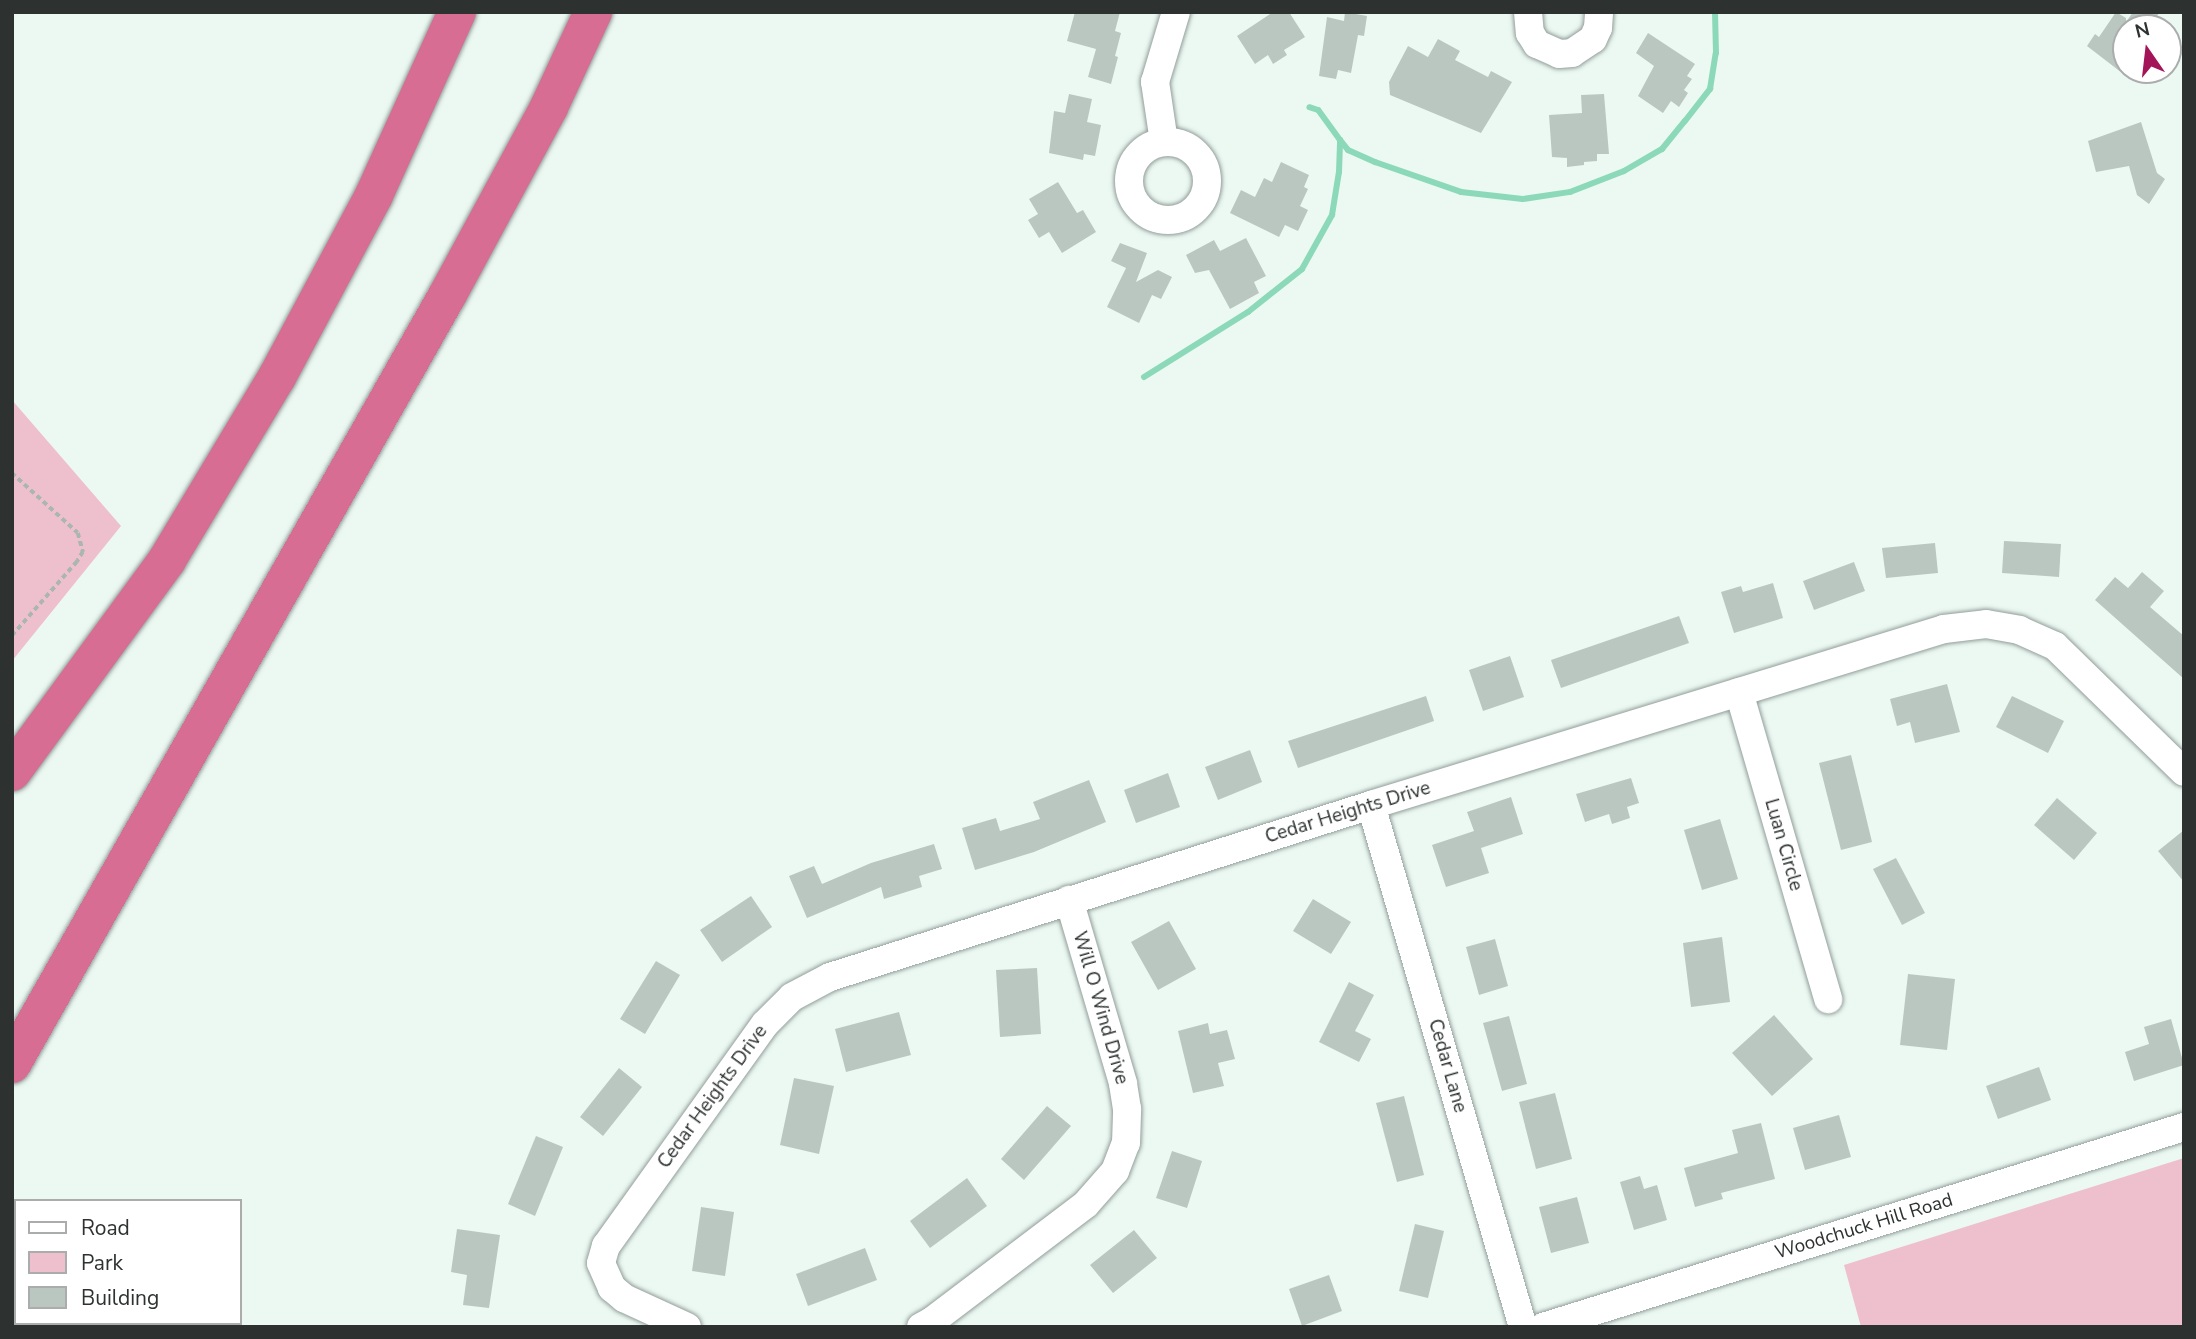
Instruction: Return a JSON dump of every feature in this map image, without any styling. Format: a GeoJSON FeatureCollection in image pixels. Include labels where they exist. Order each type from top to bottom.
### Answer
{"type":"FeatureCollection","features":[{"type":"Feature","properties":{"kind":"highway"},"geometry":{"type":"LineString","coordinates":[[12,772],[167,560],[277,377],[374,195],[457,12]]}},
{"type":"Feature","properties":{"kind":"highway"},"geometry":{"type":"LineString","coordinates":[[12,1064],[448,294],[549,107],[593,12]]}},
{"type":"Feature","properties":{"kind":"street"},"geometry":{"type":"LineString","coordinates":[[1164,142],[1155,82],[1176,12]]}},
{"type":"Feature","properties":{"kind":"street"},"geometry":{"type":"LineString","coordinates":[[1528,12],[1530,33],[1537,44],[1559,54],[1572,53],[1592,39],[1598,28],[1599,12]]}},
{"type":"Feature","properties":{"kind":"street","name":"Cedar Heights Drive"},"geometry":{"type":"LineString","coordinates":[[688,1327],[624,1298],[612,1288],[602,1267],[606,1246],[765,1024],[792,998],[830,977],[1371,805],[1944,629],[1986,624],[2019,630],[2055,646],[2184,772]]}},
{"type":"Feature","properties":{"kind":"street","name":"Luan Circle"},"geometry":{"type":"LineString","coordinates":[[1739,692],[1828,999]]}},
{"type":"Feature","properties":{"kind":"street","name":"Cedar Lane"},"geometry":{"type":"LineString","coordinates":[[1371,805],[1523,1327]]}},
{"type":"Feature","properties":{"kind":"street","name":"Will O Wind Drive"},"geometry":{"type":"LineString","coordinates":[[929,1325],[1086,1204],[1115,1171],[1126,1143],[1127,1109],[1123,1083],[1069,900]]}},
{"type":"Feature","properties":{"kind":"street","name":"Woodchuck Hill Road"},"geometry":{"type":"LineString","coordinates":[[1543,1327],[2184,1127]]}},
{"type":"Feature","properties":{"kind":"path"},"geometry":{"type":"LineString","coordinates":[[12,472],[78,533],[83,552],[12,636]]}},
{"type":"Feature","properties":{"kind":"green space"},"geometry":{"type":"Polygon","coordinates":[[[12,400],[121,526],[12,661],[12,400]]]}},
{"type":"Feature","properties":{"kind":"green space"},"geometry":{"type":"Polygon","coordinates":[[[2184,1158],[2184,1327],[1861,1327],[1844,1265],[2184,1158]]]}},
{"type":"Feature","properties":{"kind":"building"},"geometry":{"type":"Polygon","coordinates":[[[1075,12],[1120,12],[1115,31],[1121,33],[1115,56],[1118,57],[1111,84],[1088,77],[1096,49],[1067,41],[1075,12]]]}},
{"type":"Feature","properties":{"kind":"building"},"geometry":{"type":"Polygon","coordinates":[[[1273,12],[1289,12],[1305,37],[1284,50],[1287,55],[1273,64],[1268,55],[1255,64],[1237,36],[1273,12]]]}},
{"type":"Feature","properties":{"kind":"building"},"geometry":{"type":"Polygon","coordinates":[[[1345,12],[1367,16],[1364,36],[1358,35],[1351,73],[1338,70],[1336,79],[1319,76],[1327,17],[1344,21],[1345,12]]]}},
{"type":"Feature","properties":{"kind":"building"},"geometry":{"type":"Polygon","coordinates":[[[2133,12],[2160,12],[2158,14],[2132,14],[2133,12]]]}},
{"type":"Feature","properties":{"kind":"building"},"geometry":{"type":"Polygon","coordinates":[[[2112,18],[2112,65],[2087,46],[2095,34],[2099,37],[2112,18]]]}},
{"type":"Feature","properties":{"kind":"building"},"geometry":{"type":"Polygon","coordinates":[[[1648,33],[1695,64],[1687,76],[1692,79],[1684,90],[1688,93],[1679,107],[1671,101],[1663,113],[1638,96],[1654,66],[1636,53],[1648,33]]]}},
{"type":"Feature","properties":{"kind":"building"},"geometry":{"type":"Polygon","coordinates":[[[1438,39],[1460,51],[1455,60],[1488,77],[1491,71],[1512,82],[1481,133],[1390,95],[1389,82],[1408,46],[1428,57],[1438,39]]]}},
{"type":"Feature","properties":{"kind":"building"},"geometry":{"type":"Polygon","coordinates":[[[1069,94],[1092,99],[1087,122],[1101,125],[1095,156],[1084,154],[1083,160],[1049,153],[1054,111],[1065,113],[1069,94]]]}},
{"type":"Feature","properties":{"kind":"building"},"geometry":{"type":"Polygon","coordinates":[[[1604,94],[1609,154],[1597,154],[1597,161],[1567,167],[1567,158],[1552,157],[1549,115],[1582,113],[1581,95],[1604,94]]]}},
{"type":"Feature","properties":{"kind":"building"},"geometry":{"type":"Polygon","coordinates":[[[2141,122],[2157,173],[2165,179],[2149,204],[2137,195],[2129,166],[2096,172],[2088,141],[2141,122]]]}},
{"type":"Feature","properties":{"kind":"building"},"geometry":{"type":"Polygon","coordinates":[[[1281,162],[1309,175],[1304,187],[1308,189],[1300,206],[1308,210],[1298,231],[1285,225],[1279,237],[1230,213],[1241,190],[1255,197],[1264,178],[1272,182],[1281,162]]]}},
{"type":"Feature","properties":{"kind":"building"},"geometry":{"type":"Polygon","coordinates":[[[1058,182],[1077,213],[1083,210],[1096,232],[1062,253],[1049,232],[1039,238],[1028,220],[1038,214],[1029,199],[1058,182]]]}},
{"type":"Feature","properties":{"kind":"building"},"geometry":{"type":"Polygon","coordinates":[[[1246,238],[1266,276],[1254,282],[1259,293],[1230,309],[1209,270],[1195,273],[1186,255],[1214,240],[1220,251],[1246,238]]]}},
{"type":"Feature","properties":{"kind":"building"},"geometry":{"type":"Polygon","coordinates":[[[1120,243],[1147,253],[1136,282],[1158,270],[1172,277],[1161,299],[1152,295],[1139,323],[1107,307],[1126,268],[1111,261],[1120,243]]]}},
{"type":"Feature","properties":{"kind":"building"},"geometry":{"type":"Polygon","coordinates":[[[2004,541],[2061,544],[2059,577],[2002,573],[2004,541]]]}},
{"type":"Feature","properties":{"kind":"building"},"geometry":{"type":"Polygon","coordinates":[[[1935,543],[1938,573],[1886,578],[1882,548],[1935,543]]]}},
{"type":"Feature","properties":{"kind":"building"},"geometry":{"type":"Polygon","coordinates":[[[1854,562],[1865,591],[1814,610],[1803,581],[1854,562]]]}},
{"type":"Feature","properties":{"kind":"building"},"geometry":{"type":"Polygon","coordinates":[[[2142,572],[2164,591],[2150,607],[2184,636],[2184,679],[2095,600],[2115,577],[2128,588],[2142,572]]]}},
{"type":"Feature","properties":{"kind":"building"},"geometry":{"type":"Polygon","coordinates":[[[1773,583],[1783,618],[1734,633],[1721,592],[1741,586],[1743,592],[1773,583]]]}},
{"type":"Feature","properties":{"kind":"building"},"geometry":{"type":"Polygon","coordinates":[[[1679,616],[1689,643],[1561,688],[1551,660],[1679,616]]]}},
{"type":"Feature","properties":{"kind":"building"},"geometry":{"type":"Polygon","coordinates":[[[1510,656],[1524,697],[1483,711],[1469,670],[1510,656]]]}},
{"type":"Feature","properties":{"kind":"building"},"geometry":{"type":"Polygon","coordinates":[[[1947,684],[1960,732],[1915,743],[1910,722],[1897,726],[1890,699],[1947,684]]]}},
{"type":"Feature","properties":{"kind":"building"},"geometry":{"type":"Polygon","coordinates":[[[1426,696],[1434,721],[1298,768],[1288,741],[1426,696]]]}},
{"type":"Feature","properties":{"kind":"building"},"geometry":{"type":"Polygon","coordinates":[[[2012,696],[2064,721],[2048,753],[1996,727],[2012,696]]]}},
{"type":"Feature","properties":{"kind":"building"},"geometry":{"type":"Polygon","coordinates":[[[1250,750],[1262,782],[1218,800],[1205,767],[1250,750]]]}},
{"type":"Feature","properties":{"kind":"building"},"geometry":{"type":"Polygon","coordinates":[[[1851,755],[1872,842],[1841,850],[1819,763],[1851,755]]]}},
{"type":"Feature","properties":{"kind":"building"},"geometry":{"type":"Polygon","coordinates":[[[1168,773],[1180,807],[1136,823],[1124,790],[1168,773]]]}},
{"type":"Feature","properties":{"kind":"building"},"geometry":{"type":"Polygon","coordinates":[[[1631,778],[1639,803],[1627,807],[1630,818],[1612,824],[1609,814],[1585,822],[1576,794],[1631,778]]]}},
{"type":"Feature","properties":{"kind":"building"},"geometry":{"type":"Polygon","coordinates":[[[1089,780],[1106,822],[1034,852],[975,870],[962,828],[996,818],[1000,831],[1040,819],[1033,802],[1089,780]]]}},
{"type":"Feature","properties":{"kind":"building"},"geometry":{"type":"Polygon","coordinates":[[[1511,797],[1523,834],[1481,848],[1489,873],[1446,887],[1432,845],[1474,831],[1467,812],[1511,797]]]}},
{"type":"Feature","properties":{"kind":"building"},"geometry":{"type":"Polygon","coordinates":[[[2057,798],[2097,833],[2074,860],[2034,825],[2057,798]]]}},
{"type":"Feature","properties":{"kind":"building"},"geometry":{"type":"Polygon","coordinates":[[[1720,819],[1738,879],[1702,890],[1684,830],[1720,819]]]}},
{"type":"Feature","properties":{"kind":"building"},"geometry":{"type":"Polygon","coordinates":[[[2184,830],[2184,882],[2158,851],[2184,830]]]}},
{"type":"Feature","properties":{"kind":"building"},"geometry":{"type":"Polygon","coordinates":[[[934,844],[942,869],[919,876],[922,887],[884,899],[881,887],[807,918],[789,876],[814,866],[822,884],[871,863],[934,844]]]}},
{"type":"Feature","properties":{"kind":"building"},"geometry":{"type":"Polygon","coordinates":[[[1896,858],[1925,913],[1902,925],[1873,869],[1896,858]]]}},
{"type":"Feature","properties":{"kind":"building"},"geometry":{"type":"Polygon","coordinates":[[[751,896],[772,927],[722,962],[700,930],[751,896]]]}},
{"type":"Feature","properties":{"kind":"building"},"geometry":{"type":"Polygon","coordinates":[[[1313,899],[1351,922],[1331,954],[1293,931],[1313,899]]]}},
{"type":"Feature","properties":{"kind":"building"},"geometry":{"type":"Polygon","coordinates":[[[1169,921],[1196,969],[1158,990],[1131,942],[1169,921]]]}},
{"type":"Feature","properties":{"kind":"building"},"geometry":{"type":"Polygon","coordinates":[[[1722,937],[1730,1002],[1691,1007],[1683,943],[1722,937]]]}},
{"type":"Feature","properties":{"kind":"building"},"geometry":{"type":"Polygon","coordinates":[[[1495,939],[1508,986],[1479,995],[1466,947],[1495,939]]]}},
{"type":"Feature","properties":{"kind":"building"},"geometry":{"type":"Polygon","coordinates":[[[656,961],[680,975],[645,1034],[620,1019],[656,961]]]}},
{"type":"Feature","properties":{"kind":"building"},"geometry":{"type":"Polygon","coordinates":[[[1037,968],[1041,1034],[1000,1037],[996,970],[1037,968]]]}},
{"type":"Feature","properties":{"kind":"building"},"geometry":{"type":"Polygon","coordinates":[[[1908,974],[1955,979],[1947,1050],[1900,1045],[1908,974]]]}},
{"type":"Feature","properties":{"kind":"building"},"geometry":{"type":"Polygon","coordinates":[[[1349,982],[1374,995],[1355,1031],[1371,1039],[1359,1062],[1319,1042],[1349,982]]]}},
{"type":"Feature","properties":{"kind":"building"},"geometry":{"type":"Polygon","coordinates":[[[899,1012],[911,1055],[846,1072],[835,1029],[899,1012]]]}},
{"type":"Feature","properties":{"kind":"building"},"geometry":{"type":"Polygon","coordinates":[[[1774,1015],[1813,1059],[1772,1096],[1732,1053],[1774,1015]]]}},
{"type":"Feature","properties":{"kind":"building"},"geometry":{"type":"Polygon","coordinates":[[[1509,1016],[1527,1084],[1502,1091],[1483,1023],[1509,1016]]]}},
{"type":"Feature","properties":{"kind":"building"},"geometry":{"type":"Polygon","coordinates":[[[2171,1019],[2184,1065],[2134,1081],[2125,1052],[2149,1044],[2144,1027],[2171,1019]]]}},
{"type":"Feature","properties":{"kind":"building"},"geometry":{"type":"Polygon","coordinates":[[[1208,1023],[1210,1034],[1227,1030],[1235,1059],[1218,1063],[1224,1086],[1193,1093],[1178,1031],[1208,1023]]]}},
{"type":"Feature","properties":{"kind":"building"},"geometry":{"type":"Polygon","coordinates":[[[2039,1067],[2051,1100],[1998,1119],[1986,1086],[2039,1067]]]}},
{"type":"Feature","properties":{"kind":"building"},"geometry":{"type":"Polygon","coordinates":[[[619,1068],[642,1087],[603,1136],[580,1117],[619,1068]]]}},
{"type":"Feature","properties":{"kind":"building"},"geometry":{"type":"Polygon","coordinates":[[[794,1078],[834,1086],[819,1154],[780,1145],[794,1078]]]}},
{"type":"Feature","properties":{"kind":"building"},"geometry":{"type":"Polygon","coordinates":[[[1555,1093],[1572,1159],[1536,1169],[1519,1102],[1555,1093]]]}},
{"type":"Feature","properties":{"kind":"building"},"geometry":{"type":"Polygon","coordinates":[[[1404,1096],[1424,1175],[1397,1182],[1376,1103],[1404,1096]]]}},
{"type":"Feature","properties":{"kind":"building"},"geometry":{"type":"Polygon","coordinates":[[[1047,1106],[1071,1126],[1024,1180],[1001,1159],[1047,1106]]]}},
{"type":"Feature","properties":{"kind":"building"},"geometry":{"type":"Polygon","coordinates":[[[1839,1115],[1851,1157],[1805,1170],[1793,1128],[1839,1115]]]}},
{"type":"Feature","properties":{"kind":"building"},"geometry":{"type":"Polygon","coordinates":[[[1761,1123],[1775,1179],[1721,1193],[1723,1199],[1695,1207],[1684,1168],[1738,1153],[1732,1130],[1761,1123]]]}},
{"type":"Feature","properties":{"kind":"building"},"geometry":{"type":"Polygon","coordinates":[[[536,1136],[563,1147],[535,1216],[508,1204],[536,1136]]]}},
{"type":"Feature","properties":{"kind":"building"},"geometry":{"type":"Polygon","coordinates":[[[1172,1151],[1202,1161],[1187,1208],[1156,1198],[1172,1151]]]}},
{"type":"Feature","properties":{"kind":"building"},"geometry":{"type":"Polygon","coordinates":[[[1640,1176],[1644,1189],[1657,1185],[1667,1220],[1634,1230],[1620,1182],[1640,1176]]]}},
{"type":"Feature","properties":{"kind":"building"},"geometry":{"type":"Polygon","coordinates":[[[967,1178],[987,1206],[930,1248],[910,1221],[967,1178]]]}},
{"type":"Feature","properties":{"kind":"building"},"geometry":{"type":"Polygon","coordinates":[[[1577,1197],[1589,1243],[1551,1253],[1539,1207],[1577,1197]]]}},
{"type":"Feature","properties":{"kind":"building"},"geometry":{"type":"Polygon","coordinates":[[[701,1207],[734,1212],[725,1276],[692,1271],[701,1207]]]}},
{"type":"Feature","properties":{"kind":"building"},"geometry":{"type":"Polygon","coordinates":[[[1415,1224],[1444,1231],[1428,1298],[1399,1291],[1415,1224]]]}},
{"type":"Feature","properties":{"kind":"building"},"geometry":{"type":"Polygon","coordinates":[[[457,1229],[500,1235],[489,1308],[463,1305],[467,1275],[451,1272],[457,1229]]]}},
{"type":"Feature","properties":{"kind":"building"},"geometry":{"type":"Polygon","coordinates":[[[1134,1230],[1157,1258],[1113,1293],[1090,1265],[1134,1230]]]}},
{"type":"Feature","properties":{"kind":"building"},"geometry":{"type":"Polygon","coordinates":[[[865,1248],[877,1280],[808,1306],[796,1274],[865,1248]]]}},
{"type":"Feature","properties":{"kind":"building"},"geometry":{"type":"Polygon","coordinates":[[[1329,1275],[1342,1311],[1302,1326],[1289,1289],[1329,1275]]]}},
{"type":"Feature","properties":{"kind":"waterway"},"geometry":{"type":"LineString","coordinates":[[1340,140],[1348,150],[1375,162],[1461,192],[1523,199],[1570,192],[1624,171],[1662,149],[1685,121],[1710,89],[1716,53],[1715,12]]}},
{"type":"Feature","properties":{"kind":"waterway"},"geometry":{"type":"LineString","coordinates":[[1144,377],[1248,312],[1302,269],[1332,215],[1339,172],[1340,140],[1318,110],[1309,107]]}}]}
